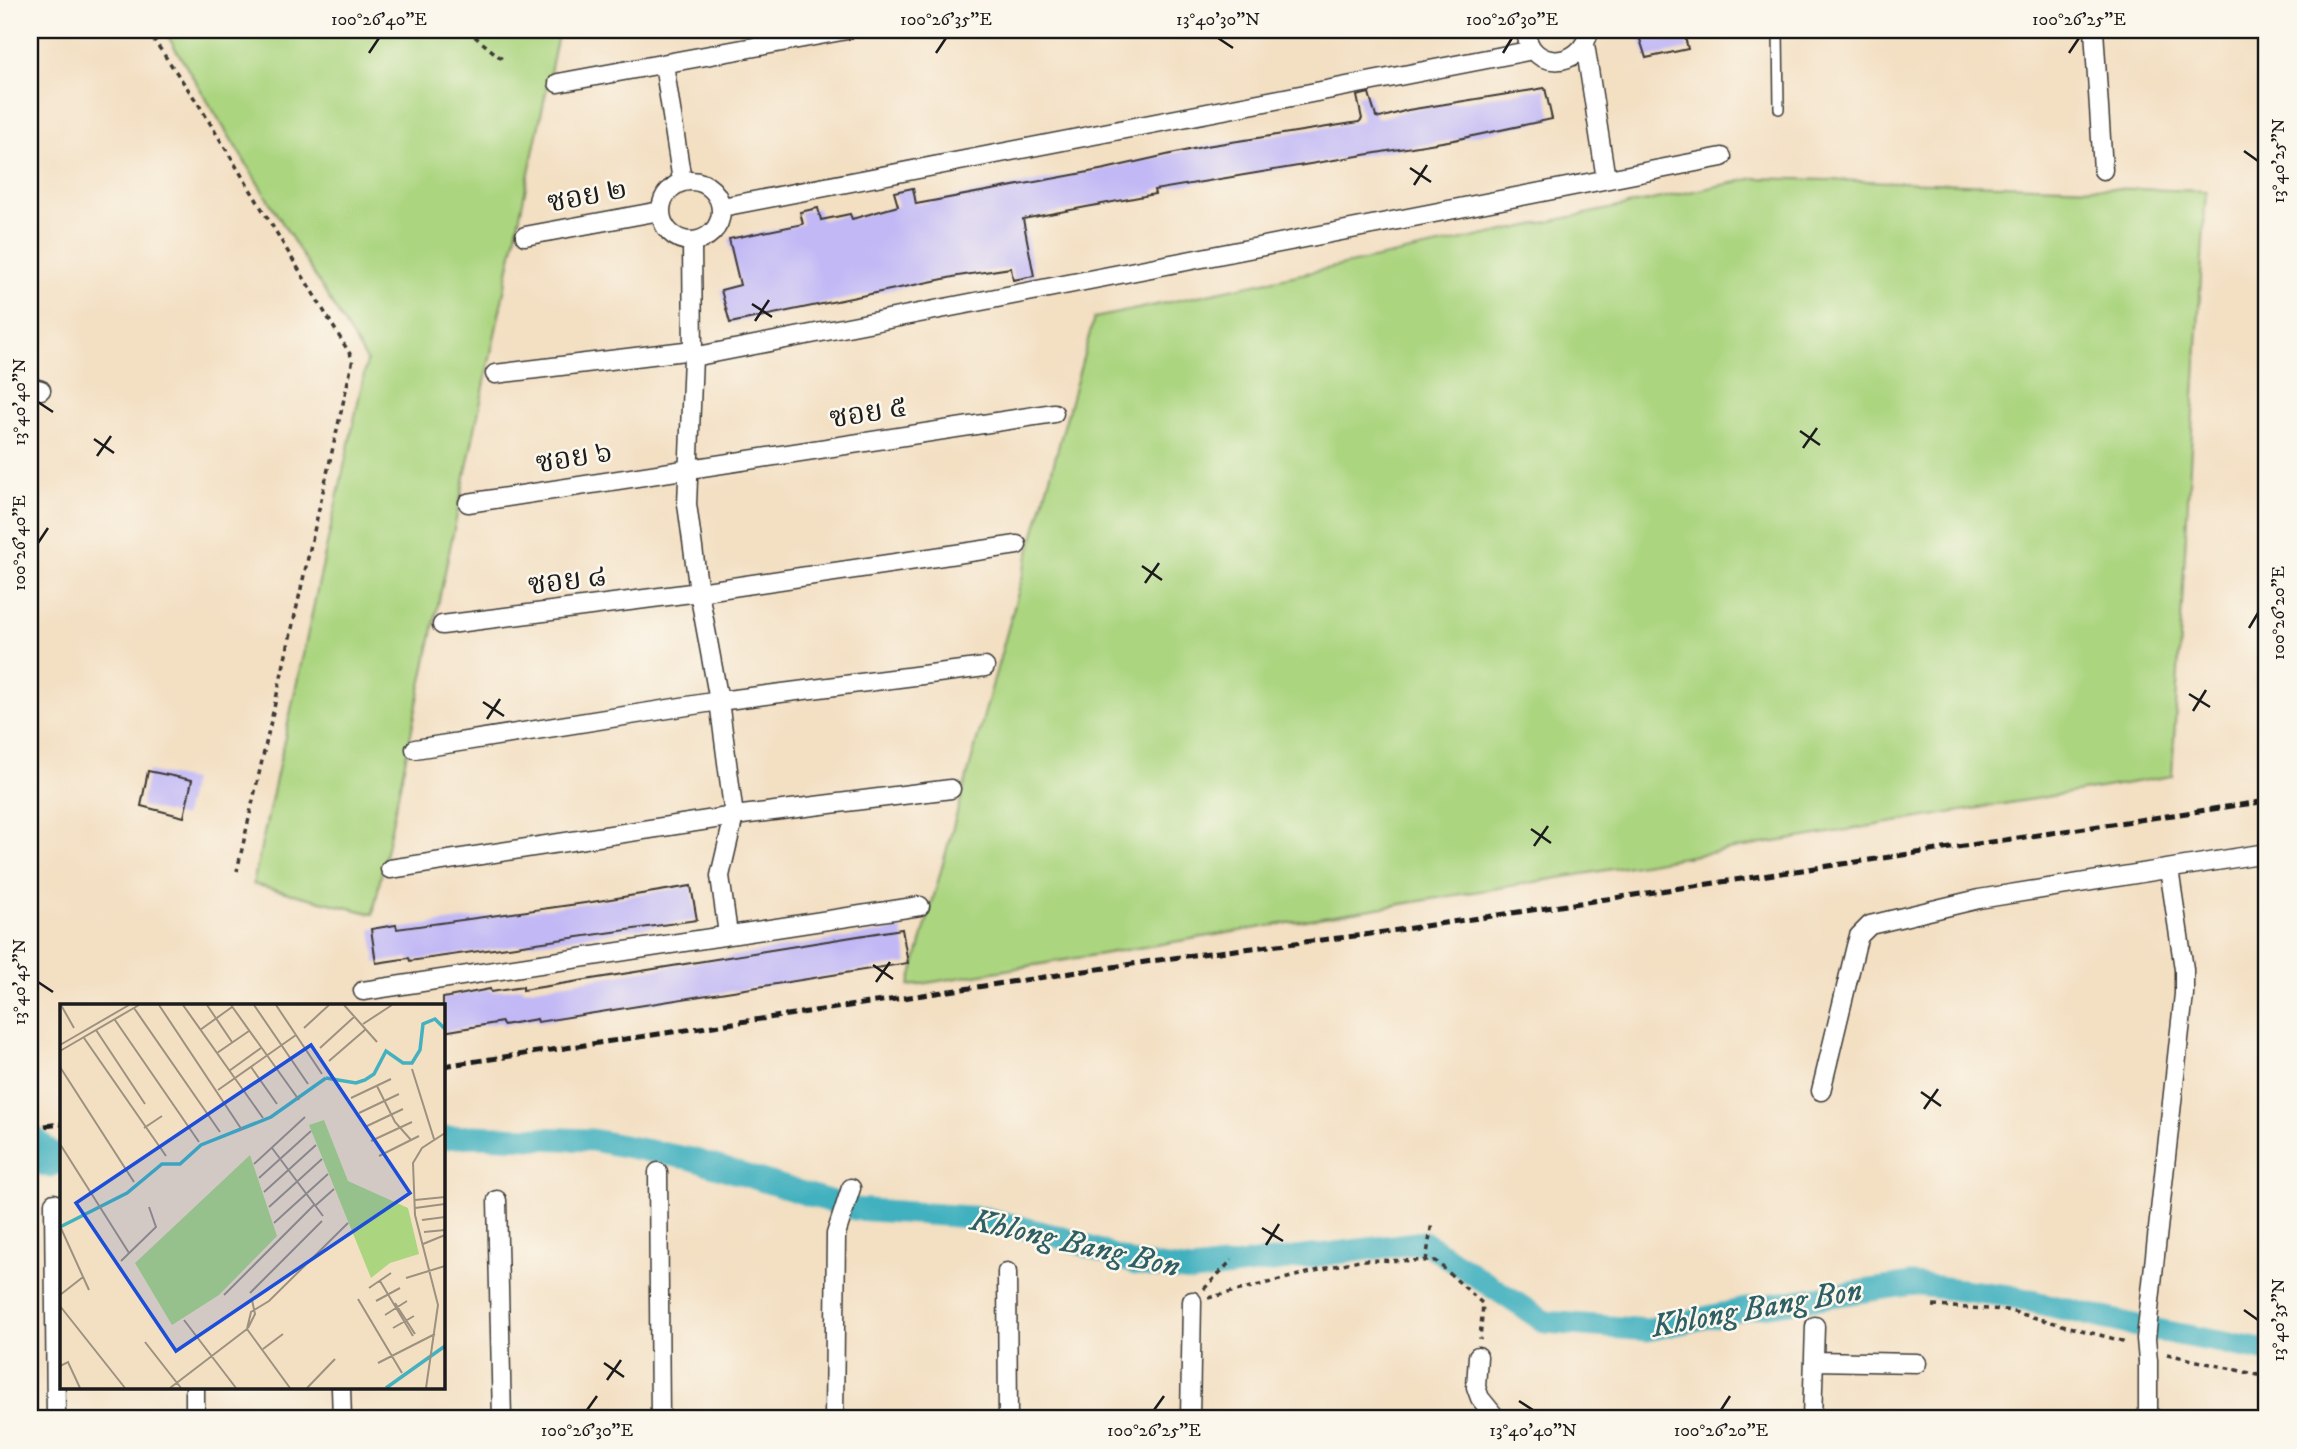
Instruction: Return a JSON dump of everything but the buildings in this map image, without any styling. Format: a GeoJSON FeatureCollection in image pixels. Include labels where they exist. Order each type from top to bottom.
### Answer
{"type":"FeatureCollection","features":[{"type":"Feature","properties":{"kind":"street"},"geometry":{"type":"LineString","coordinates":[[558,83],[847,30]]}},
{"type":"Feature","properties":{"kind":"street"},"geometry":{"type":"LineString","coordinates":[[1526,30],[1527,42],[1534,50],[1553,60],[1574,57],[1587,37]]}},
{"type":"Feature","properties":{"kind":"street"},"geometry":{"type":"LineString","coordinates":[[2094,30],[2103,170]]}},
{"type":"Feature","properties":{"kind":"street"},"geometry":{"type":"LineString","coordinates":[[1587,37],[1606,179]]}},
{"type":"Feature","properties":{"kind":"street"},"geometry":{"type":"LineString","coordinates":[[722,207],[1534,50]]}},
{"type":"Feature","properties":{"kind":"street"},"geometry":{"type":"LineString","coordinates":[[664,64],[682,181]]}},
{"type":"Feature","properties":{"kind":"street"},"geometry":{"type":"LineString","coordinates":[[495,374],[693,353],[1722,157]]}},
{"type":"Feature","properties":{"kind":"street"},"geometry":{"type":"LineString","coordinates":[[682,181],[706,185],[714,191],[722,207],[720,223],[706,237],[692,241],[676,237],[667,230],[660,211],[667,191],[682,181]]}},
{"type":"Feature","properties":{"kind":"street","name":"ซอย ๒"},"geometry":{"type":"LineString","coordinates":[[525,236],[660,211]]}},
{"type":"Feature","properties":{"kind":"street"},"geometry":{"type":"LineString","coordinates":[[692,241],[693,353],[687,504],[699,592],[719,701],[734,817],[720,876],[728,934]]}},
{"type":"Feature","properties":{"kind":"street","name":"ซอย ๕"},"geometry":{"type":"LineString","coordinates":[[690,468],[1054,413]]}},
{"type":"Feature","properties":{"kind":"street","name":"ซอย ๖"},"geometry":{"type":"LineString","coordinates":[[468,503],[690,468]]}},
{"type":"Feature","properties":{"kind":"street","name":"ซอย ๘"},"geometry":{"type":"LineString","coordinates":[[442,625],[699,592],[1017,545]]}},
{"type":"Feature","properties":{"kind":"street"},"geometry":{"type":"LineString","coordinates":[[415,749],[719,701],[985,667]]}},
{"type":"Feature","properties":{"kind":"street"},"geometry":{"type":"LineString","coordinates":[[390,869],[734,817],[951,789]]}},
{"type":"Feature","properties":{"kind":"street"},"geometry":{"type":"LineString","coordinates":[[1821,1091],[1856,946],[1865,928],[1979,899],[2260,854]]}},
{"type":"Feature","properties":{"kind":"street"},"geometry":{"type":"LineString","coordinates":[[2148,1419],[2156,1357],[2146,1339],[2184,994],[2184,969],[2169,869]]}},
{"type":"Feature","properties":{"kind":"street"},"geometry":{"type":"LineString","coordinates":[[363,991],[920,906]]}},
{"type":"Feature","properties":{"kind":"street"},"geometry":{"type":"LineString","coordinates":[[658,1172],[660,1419]]}},
{"type":"Feature","properties":{"kind":"street"},"geometry":{"type":"LineString","coordinates":[[834,1419],[836,1234],[851,1188]]}},
{"type":"Feature","properties":{"kind":"street"},"geometry":{"type":"LineString","coordinates":[[497,1200],[502,1419]]}},
{"type":"Feature","properties":{"kind":"street"},"geometry":{"type":"LineString","coordinates":[[54,1203],[56,1419]]}},
{"type":"Feature","properties":{"kind":"street"},"geometry":{"type":"LineString","coordinates":[[1007,1272],[1008,1419]]}},
{"type":"Feature","properties":{"kind":"street"},"geometry":{"type":"LineString","coordinates":[[1190,1419],[1192,1301]]}},
{"type":"Feature","properties":{"kind":"street"},"geometry":{"type":"LineString","coordinates":[[1812,1419],[1815,1326]]}},
{"type":"Feature","properties":{"kind":"street"},"geometry":{"type":"LineString","coordinates":[[1478,1356],[1476,1387],[1480,1398],[1496,1419]]}},
{"type":"Feature","properties":{"kind":"street"},"geometry":{"type":"LineString","coordinates":[[1814,1361],[1917,1363]]}},
{"type":"Feature","properties":{"kind":"street"},"geometry":{"type":"LineString","coordinates":[[195,1390],[195,1419]]}},
{"type":"Feature","properties":{"kind":"street"},"geometry":{"type":"LineString","coordinates":[[341,1390],[342,1419]]}},
{"type":"Feature","properties":{"kind":"lane"},"geometry":{"type":"LineString","coordinates":[[1777,30],[1779,109]]}},
{"type":"Feature","properties":{"kind":"path"},"geometry":{"type":"LineString","coordinates":[[147,30],[199,105],[353,359],[237,871]]}},
{"type":"Feature","properties":{"kind":"path"},"geometry":{"type":"LineString","coordinates":[[467,30],[502,60]]}},
{"type":"Feature","properties":{"kind":"path"},"geometry":{"type":"LineString","coordinates":[[1426,1261],[1432,1222]]}},
{"type":"Feature","properties":{"kind":"path"},"geometry":{"type":"LineString","coordinates":[[1192,1301],[1359,1260],[1436,1261],[1483,1304],[1478,1356]]}},
{"type":"Feature","properties":{"kind":"path"},"geometry":{"type":"LineString","coordinates":[[1192,1301],[1232,1261]]}},
{"type":"Feature","properties":{"kind":"path"},"geometry":{"type":"LineString","coordinates":[[1933,1306],[2006,1310],[2138,1346]]}},
{"type":"Feature","properties":{"kind":"path"},"geometry":{"type":"LineString","coordinates":[[2156,1357],[2267,1377]]}},
{"type":"Feature","properties":{"kind":"green space"},"geometry":{"type":"Polygon","coordinates":[[[164,30],[559,30],[373,914],[253,884],[367,361],[164,30]]]}},
{"type":"Feature","properties":{"kind":"green space"},"geometry":{"type":"Polygon","coordinates":[[[1755,178],[2206,191],[2172,776],[909,986],[1094,318],[1755,178]]]}},
{"type":"Feature","properties":{"kind":"waterway","name":"Khlong Bang Bon"},"geometry":{"type":"LineString","coordinates":[[444,1138],[473,1136],[592,1140],[692,1159],[855,1209],[984,1218],[1067,1239],[1136,1264],[1192,1271],[1424,1242],[1545,1322],[1648,1330],[1755,1307],[1912,1284],[2009,1296],[2146,1328],[2267,1351]]}},
{"type":"Feature","properties":{"kind":"waterway","name":"Khlong Bang Bon"},"geometry":{"type":"LineString","coordinates":[[30,1143],[48,1159]]}},
{"type":"Feature","properties":{"kind":"waterway","name":"Khlong Bang Bon"},"geometry":{"type":"LineString","coordinates":[[48,1159],[60,1164]]}},
{"type":"Feature","properties":{"kind":"railway"},"geometry":{"type":"LineString","coordinates":[[444,1066],[1193,955],[1364,935],[2267,801]]}},
{"type":"Feature","properties":{"kind":"railway"},"geometry":{"type":"LineString","coordinates":[[30,1128],[60,1124]]}}]}
